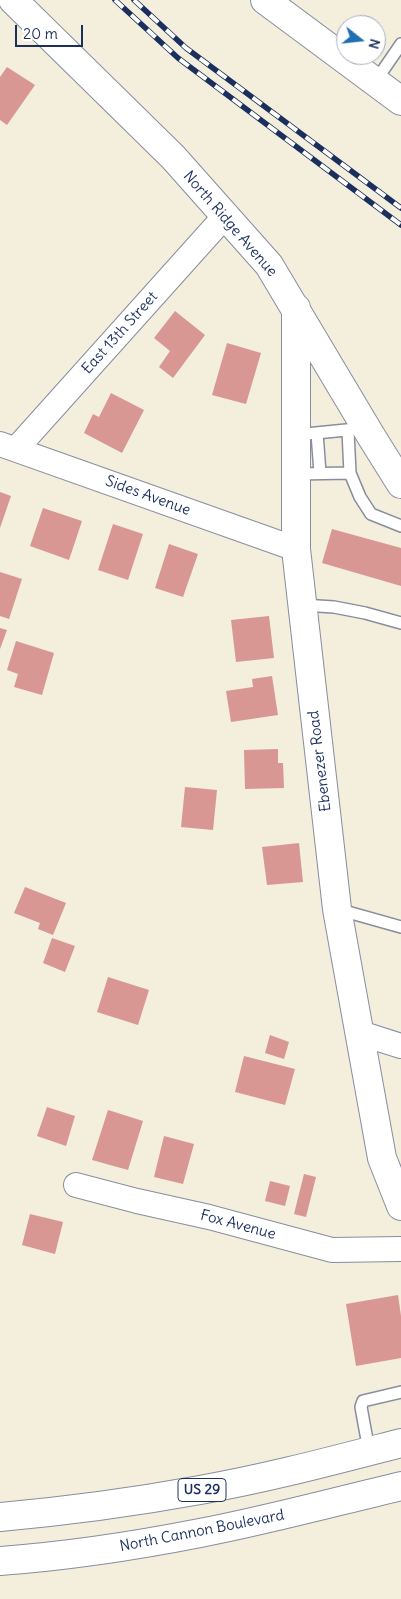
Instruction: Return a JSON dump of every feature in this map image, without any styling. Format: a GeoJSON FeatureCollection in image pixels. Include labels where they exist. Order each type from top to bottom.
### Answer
{"type":"FeatureCollection","features":[{"type":"Feature","properties":{"kind":"street","name":"North Ridge Avenue"},"geometry":{"type":"LineString","coordinates":[[12,0],[172,157],[269,264],[296,308],[357,430],[401,484]]}},
{"type":"Feature","properties":{"kind":"street"},"geometry":{"type":"LineString","coordinates":[[265,0],[401,101]]}},
{"type":"Feature","properties":{"kind":"street","name":"East 13th Street"},"geometry":{"type":"LineString","coordinates":[[8,447],[225,216]]}},
{"type":"Feature","properties":{"kind":"street","name":"Ebenezer Road"},"geometry":{"type":"LineString","coordinates":[[296,308],[307,434],[308,474],[296,549],[337,909],[382,1158],[401,1206]]}},
{"type":"Feature","properties":{"kind":"street","name":"Sides Avenue"},"geometry":{"type":"LineString","coordinates":[[8,447],[296,549]]}},
{"type":"Feature","properties":{"kind":"street"},"geometry":{"type":"LineString","coordinates":[[360,1033],[401,1046]]}},
{"type":"Feature","properties":{"kind":"street","name":"Fox Avenue"},"geometry":{"type":"LineString","coordinates":[[76,1185],[210,1217],[332,1250],[401,1249]]}},
{"type":"Feature","properties":{"kind":"street","name":"US 29"},"geometry":{"type":"LineString","coordinates":[[0,1517],[88,1508],[202,1490],[401,1443]]}},
{"type":"Feature","properties":{"kind":"street","name":"North Cannon Boulevard"},"geometry":{"type":"LineString","coordinates":[[0,1561],[106,1550],[202,1533],[401,1486]]}},
{"type":"Feature","properties":{"kind":"lane"},"geometry":{"type":"LineString","coordinates":[[375,82],[401,44]]}},
{"type":"Feature","properties":{"kind":"lane"},"geometry":{"type":"LineString","coordinates":[[307,434],[357,430],[350,472],[360,497],[371,514],[401,526]]}},
{"type":"Feature","properties":{"kind":"lane"},"geometry":{"type":"LineString","coordinates":[[308,474],[350,472]]}},
{"type":"Feature","properties":{"kind":"lane"},"geometry":{"type":"LineString","coordinates":[[302,605],[334,607],[365,613],[401,624]]}},
{"type":"Feature","properties":{"kind":"lane"},"geometry":{"type":"LineString","coordinates":[[337,909],[401,927]]}},
{"type":"Feature","properties":{"kind":"lane"},"geometry":{"type":"LineString","coordinates":[[369,1452],[361,1408],[363,1401],[401,1392]]}},
{"type":"Feature","properties":{"kind":"building"},"geometry":{"type":"Polygon","coordinates":[[[7,67],[35,85],[7,125],[0,120],[0,77],[7,67]]]}},
{"type":"Feature","properties":{"kind":"building"},"geometry":{"type":"Polygon","coordinates":[[[175,311],[205,335],[173,378],[159,367],[170,351],[154,338],[175,311]]]}},
{"type":"Feature","properties":{"kind":"building"},"geometry":{"type":"Polygon","coordinates":[[[227,343],[261,353],[246,404],[212,395],[227,343]]]}},
{"type":"Feature","properties":{"kind":"building"},"geometry":{"type":"Polygon","coordinates":[[[111,393],[144,410],[122,453],[84,433],[93,414],[99,417],[111,393]]]}},
{"type":"Feature","properties":{"kind":"building"},"geometry":{"type":"Polygon","coordinates":[[[0,492],[11,496],[0,528],[0,492]]]}},
{"type":"Feature","properties":{"kind":"building"},"geometry":{"type":"Polygon","coordinates":[[[43,508],[82,521],[69,560],[30,546],[43,508]]]}},
{"type":"Feature","properties":{"kind":"building"},"geometry":{"type":"Polygon","coordinates":[[[113,524],[143,534],[128,580],[98,570],[113,524]]]}},
{"type":"Feature","properties":{"kind":"building"},"geometry":{"type":"Polygon","coordinates":[[[332,529],[401,548],[401,586],[322,563],[332,529]]]}},
{"type":"Feature","properties":{"kind":"building"},"geometry":{"type":"Polygon","coordinates":[[[169,544],[198,554],[183,597],[155,588],[169,544]]]}},
{"type":"Feature","properties":{"kind":"building"},"geometry":{"type":"Polygon","coordinates":[[[0,572],[22,579],[9,619],[0,616],[0,572]]]}},
{"type":"Feature","properties":{"kind":"building"},"geometry":{"type":"Polygon","coordinates":[[[269,616],[274,658],[236,662],[231,620],[269,616]]]}},
{"type":"Feature","properties":{"kind":"building"},"geometry":{"type":"Polygon","coordinates":[[[0,628],[7,630],[0,649],[0,628]]]}},
{"type":"Feature","properties":{"kind":"building"},"geometry":{"type":"Polygon","coordinates":[[[16,641],[54,653],[42,695],[14,687],[18,674],[7,670],[16,641]]]}},
{"type":"Feature","properties":{"kind":"building"},"geometry":{"type":"Polygon","coordinates":[[[272,676],[278,715],[231,722],[226,691],[253,687],[252,679],[272,676]]]}},
{"type":"Feature","properties":{"kind":"building"},"geometry":{"type":"Polygon","coordinates":[[[278,749],[278,763],[283,763],[284,788],[245,789],[244,750],[278,749]]]}},
{"type":"Feature","properties":{"kind":"building"},"geometry":{"type":"Polygon","coordinates":[[[185,787],[217,790],[213,830],[181,827],[185,787]]]}},
{"type":"Feature","properties":{"kind":"building"},"geometry":{"type":"Polygon","coordinates":[[[299,843],[303,882],[267,885],[262,847],[299,843]]]}},
{"type":"Feature","properties":{"kind":"building"},"geometry":{"type":"Polygon","coordinates":[[[25,887],[66,903],[53,935],[38,929],[40,923],[14,913],[25,887]]]}},
{"type":"Feature","properties":{"kind":"building"},"geometry":{"type":"Polygon","coordinates":[[[52,938],[75,946],[65,972],[43,963],[52,938]]]}},
{"type":"Feature","properties":{"kind":"building"},"geometry":{"type":"Polygon","coordinates":[[[108,977],[149,990],[138,1025],[97,1012],[108,977]]]}},
{"type":"Feature","properties":{"kind":"building"},"geometry":{"type":"Polygon","coordinates":[[[270,1035],[289,1042],[284,1059],[265,1053],[270,1035]]]}},
{"type":"Feature","properties":{"kind":"building"},"geometry":{"type":"Polygon","coordinates":[[[244,1056],[295,1069],[285,1105],[235,1092],[244,1056]]]}},
{"type":"Feature","properties":{"kind":"building"},"geometry":{"type":"Polygon","coordinates":[[[47,1107],[75,1116],[66,1146],[37,1136],[47,1107]]]}},
{"type":"Feature","properties":{"kind":"building"},"geometry":{"type":"Polygon","coordinates":[[[108,1110],[143,1121],[128,1170],[92,1160],[108,1110]]]}},
{"type":"Feature","properties":{"kind":"building"},"geometry":{"type":"Polygon","coordinates":[[[164,1136],[194,1144],[183,1184],[154,1177],[164,1136]]]}},
{"type":"Feature","properties":{"kind":"building"},"geometry":{"type":"Polygon","coordinates":[[[304,1174],[316,1177],[306,1217],[294,1214],[304,1174]]]}},
{"type":"Feature","properties":{"kind":"building"},"geometry":{"type":"Polygon","coordinates":[[[270,1181],[290,1186],[285,1206],[265,1201],[270,1181]]]}},
{"type":"Feature","properties":{"kind":"building"},"geometry":{"type":"Polygon","coordinates":[[[30,1214],[63,1222],[55,1254],[22,1245],[30,1214]]]}},
{"type":"Feature","properties":{"kind":"building"},"geometry":{"type":"Polygon","coordinates":[[[398,1295],[401,1316],[401,1358],[356,1366],[346,1304],[398,1295]]]}},
{"type":"Feature","properties":{"kind":"railway"},"geometry":{"type":"LineString","coordinates":[[115,0],[178,58],[401,225]]}},
{"type":"Feature","properties":{"kind":"railway"},"geometry":{"type":"LineString","coordinates":[[134,0],[186,48],[401,208]]}}]}
